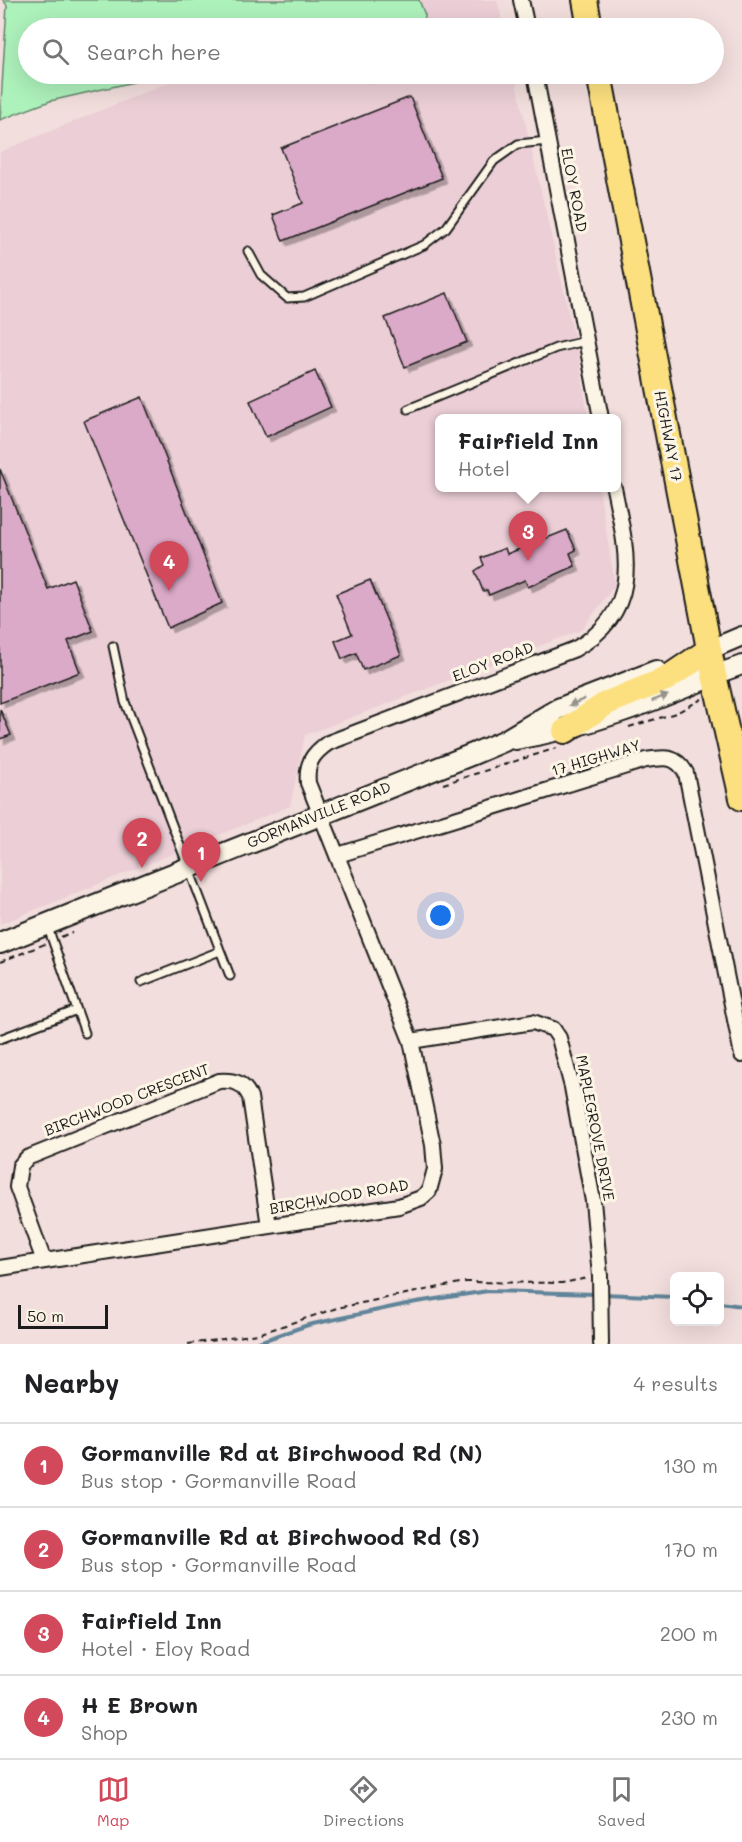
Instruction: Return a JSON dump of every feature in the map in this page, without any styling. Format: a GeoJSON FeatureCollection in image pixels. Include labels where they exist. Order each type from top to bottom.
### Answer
{"type":"FeatureCollection","features":[{"type":"Feature","properties":{"kind":"highway"},"geometry":{"type":"LineString","coordinates":[[585,0],[588,18]]}},
{"type":"Feature","properties":{"kind":"highway","name":"HIGHWAY 17"},"geometry":{"type":"LineString","coordinates":[[601,84],[716,683],[742,798]]}},
{"type":"Feature","properties":{"kind":"highway"},"geometry":{"type":"LineString","coordinates":[[563,739],[607,703],[666,680],[710,650]]}},
{"type":"Feature","properties":{"kind":"main road","name":"GORMANVILLE ROAD"},"geometry":{"type":"LineString","coordinates":[[0,944],[50,932],[187,869],[504,741],[558,709],[710,650]]}},
{"type":"Feature","properties":{"kind":"main road","name":"GORMANVILLE ROAD"},"geometry":{"type":"LineString","coordinates":[[504,741],[563,739],[670,694],[716,683]]}},
{"type":"Feature","properties":{"kind":"street"},"geometry":{"type":"LineString","coordinates":[[521,0],[524,18]]}},
{"type":"Feature","properties":{"kind":"street","name":"ELOY ROAD"},"geometry":{"type":"LineString","coordinates":[[537,84],[600,414]]}},
{"type":"Feature","properties":{"kind":"street","name":"ELOY ROAD"},"geometry":{"type":"LineString","coordinates":[[321,813],[308,783],[307,772],[316,751],[338,739],[576,649],[603,630],[618,606],[626,577],[625,541],[615,492]]}},
{"type":"Feature","properties":{"kind":"street","name":"GORMANVILLE ROAD"},"geometry":{"type":"LineString","coordinates":[[710,650],[742,636]]}},
{"type":"Feature","properties":{"kind":"street","name":"GORMANVILLE ROAD"},"geometry":{"type":"LineString","coordinates":[[716,683],[742,665]]}},
{"type":"Feature","properties":{"kind":"street","name":"17 HIGHWAY"},"geometry":{"type":"LineString","coordinates":[[338,855],[646,760],[669,757],[676,760],[686,773],[742,1055]]}},
{"type":"Feature","properties":{"kind":"street","name":"BIRCHWOOD ROAD"},"geometry":{"type":"LineString","coordinates":[[0,1268],[399,1206],[421,1198],[429,1191],[433,1180],[435,1158],[411,1041],[321,813]]}},
{"type":"Feature","properties":{"kind":"street","name":"MAPLEGROVE DRIVE"},"geometry":{"type":"LineString","coordinates":[[411,1041],[519,1022],[533,1022],[553,1029],[564,1051],[593,1201],[600,1276],[601,1344]]}},
{"type":"Feature","properties":{"kind":"street","name":"BIRCHWOOD CRESCENT"},"geometry":{"type":"LineString","coordinates":[[44,1261],[16,1187],[20,1166],[27,1158],[219,1081],[230,1080],[240,1083],[250,1097],[269,1226]]}},
{"type":"Feature","properties":{"kind":"lane"},"geometry":{"type":"LineString","coordinates":[[248,251],[261,275],[287,298],[304,297],[424,245],[446,228],[494,161],[518,144],[548,141]]}},
{"type":"Feature","properties":{"kind":"lane"},"geometry":{"type":"LineString","coordinates":[[408,409],[556,348],[586,341]]}},
{"type":"Feature","properties":{"kind":"lane"},"geometry":{"type":"LineString","coordinates":[[113,646],[124,702],[230,976]]}},
{"type":"Feature","properties":{"kind":"lane"},"geometry":{"type":"LineString","coordinates":[[50,932],[85,1033]]}},
{"type":"Feature","properties":{"kind":"lane"},"geometry":{"type":"LineString","coordinates":[[141,982],[220,951]]}},
{"type":"Feature","properties":{"kind":"lane"},"geometry":{"type":"LineString","coordinates":[[0,1039],[77,1010]]}},
{"type":"Feature","properties":{"kind":"path"},"geometry":{"type":"LineString","coordinates":[[619,730],[676,713],[716,683]]}},
{"type":"Feature","properties":{"kind":"path"},"geometry":{"type":"LineString","coordinates":[[439,786],[563,739]]}},
{"type":"Feature","properties":{"kind":"path"},"geometry":{"type":"LineString","coordinates":[[0,962],[50,932],[74,932]]}},
{"type":"Feature","properties":{"kind":"path"},"geometry":{"type":"LineString","coordinates":[[188,1344],[258,1334],[337,1308],[465,1282],[562,1283],[600,1276]]}},
{"type":"Feature","properties":{"kind":"path"},"geometry":{"type":"LineString","coordinates":[[237,1337],[237,1344]]}},
{"type":"Feature","properties":{"kind":"shaded area"},"geometry":{"type":"Polygon","coordinates":[[[365,0],[497,0],[502,18],[321,18],[365,0]]]}},
{"type":"Feature","properties":{"kind":"shaded area"},"geometry":{"type":"Polygon","coordinates":[[[165,84],[516,84],[578,353],[587,414],[435,414],[435,492],[600,492],[615,585],[581,630],[305,735],[290,806],[0,924],[0,152],[165,84]]]}},
{"type":"Feature","properties":{"kind":"green space"},"geometry":{"type":"Polygon","coordinates":[[[3,0],[419,0],[425,15],[425,18],[18,18],[18,84],[125,84],[50,101],[0,120],[7,5],[3,0]]]}},
{"type":"Feature","properties":{"kind":"building"},"geometry":{"type":"Polygon","coordinates":[[[410,97],[442,178],[283,241],[273,215],[303,203],[281,148],[410,97]]]}},
{"type":"Feature","properties":{"kind":"building"},"geometry":{"type":"Polygon","coordinates":[[[447,293],[467,342],[405,367],[385,318],[447,293]]]}},
{"type":"Feature","properties":{"kind":"building"},"geometry":{"type":"Polygon","coordinates":[[[315,371],[331,407],[266,437],[250,401],[315,371]]]}},
{"type":"Feature","properties":{"kind":"building"},"geometry":{"type":"Polygon","coordinates":[[[142,397],[222,603],[168,628],[84,421],[142,397]]]}},
{"type":"Feature","properties":{"kind":"building"},"geometry":{"type":"Polygon","coordinates":[[[0,469],[48,589],[73,579],[93,631],[68,641],[80,672],[0,703],[0,469]]]}},
{"type":"Feature","properties":{"kind":"building"},"geometry":{"type":"Polygon","coordinates":[[[567,530],[576,550],[570,553],[575,566],[528,587],[525,580],[489,595],[487,590],[483,591],[475,571],[484,565],[481,558],[505,548],[507,554],[567,530]]]}},
{"type":"Feature","properties":{"kind":"building"},"geometry":{"type":"Polygon","coordinates":[[[370,580],[401,655],[363,670],[356,653],[342,659],[335,641],[352,634],[336,594],[370,580]]]}},
{"type":"Feature","properties":{"kind":"building"},"geometry":{"type":"Polygon","coordinates":[[[0,709],[11,735],[0,739],[0,709]]]}},
{"type":"Feature","properties":{"kind":"waterway"},"geometry":{"type":"LineString","coordinates":[[253,1344],[308,1325],[416,1302],[488,1291],[596,1294]]}},
{"type":"Feature","properties":{"kind":"waterway"},"geometry":{"type":"LineString","coordinates":[[603,1294],[670,1297]]}},
{"type":"Feature","properties":{"kind":"waterway"},"geometry":{"type":"LineString","coordinates":[[724,1304],[742,1306]]}},
{"type":"Feature","properties":{"kind":"place","name":"Fairfield Inn"},"geometry":{"type":"Point","coordinates":[528,561]}},
{"type":"Feature","properties":{"kind":"place","name":"H E Brown"},"geometry":{"type":"Point","coordinates":[169,591]}},
{"type":"Feature","properties":{"kind":"place","name":"Gormanville Rd at Birchwood Rd (S)"},"geometry":{"type":"Point","coordinates":[142,868]}},
{"type":"Feature","properties":{"kind":"place","name":"Gormanville Rd at Birchwood Rd (N)"},"geometry":{"type":"Point","coordinates":[201,882]}}]}
